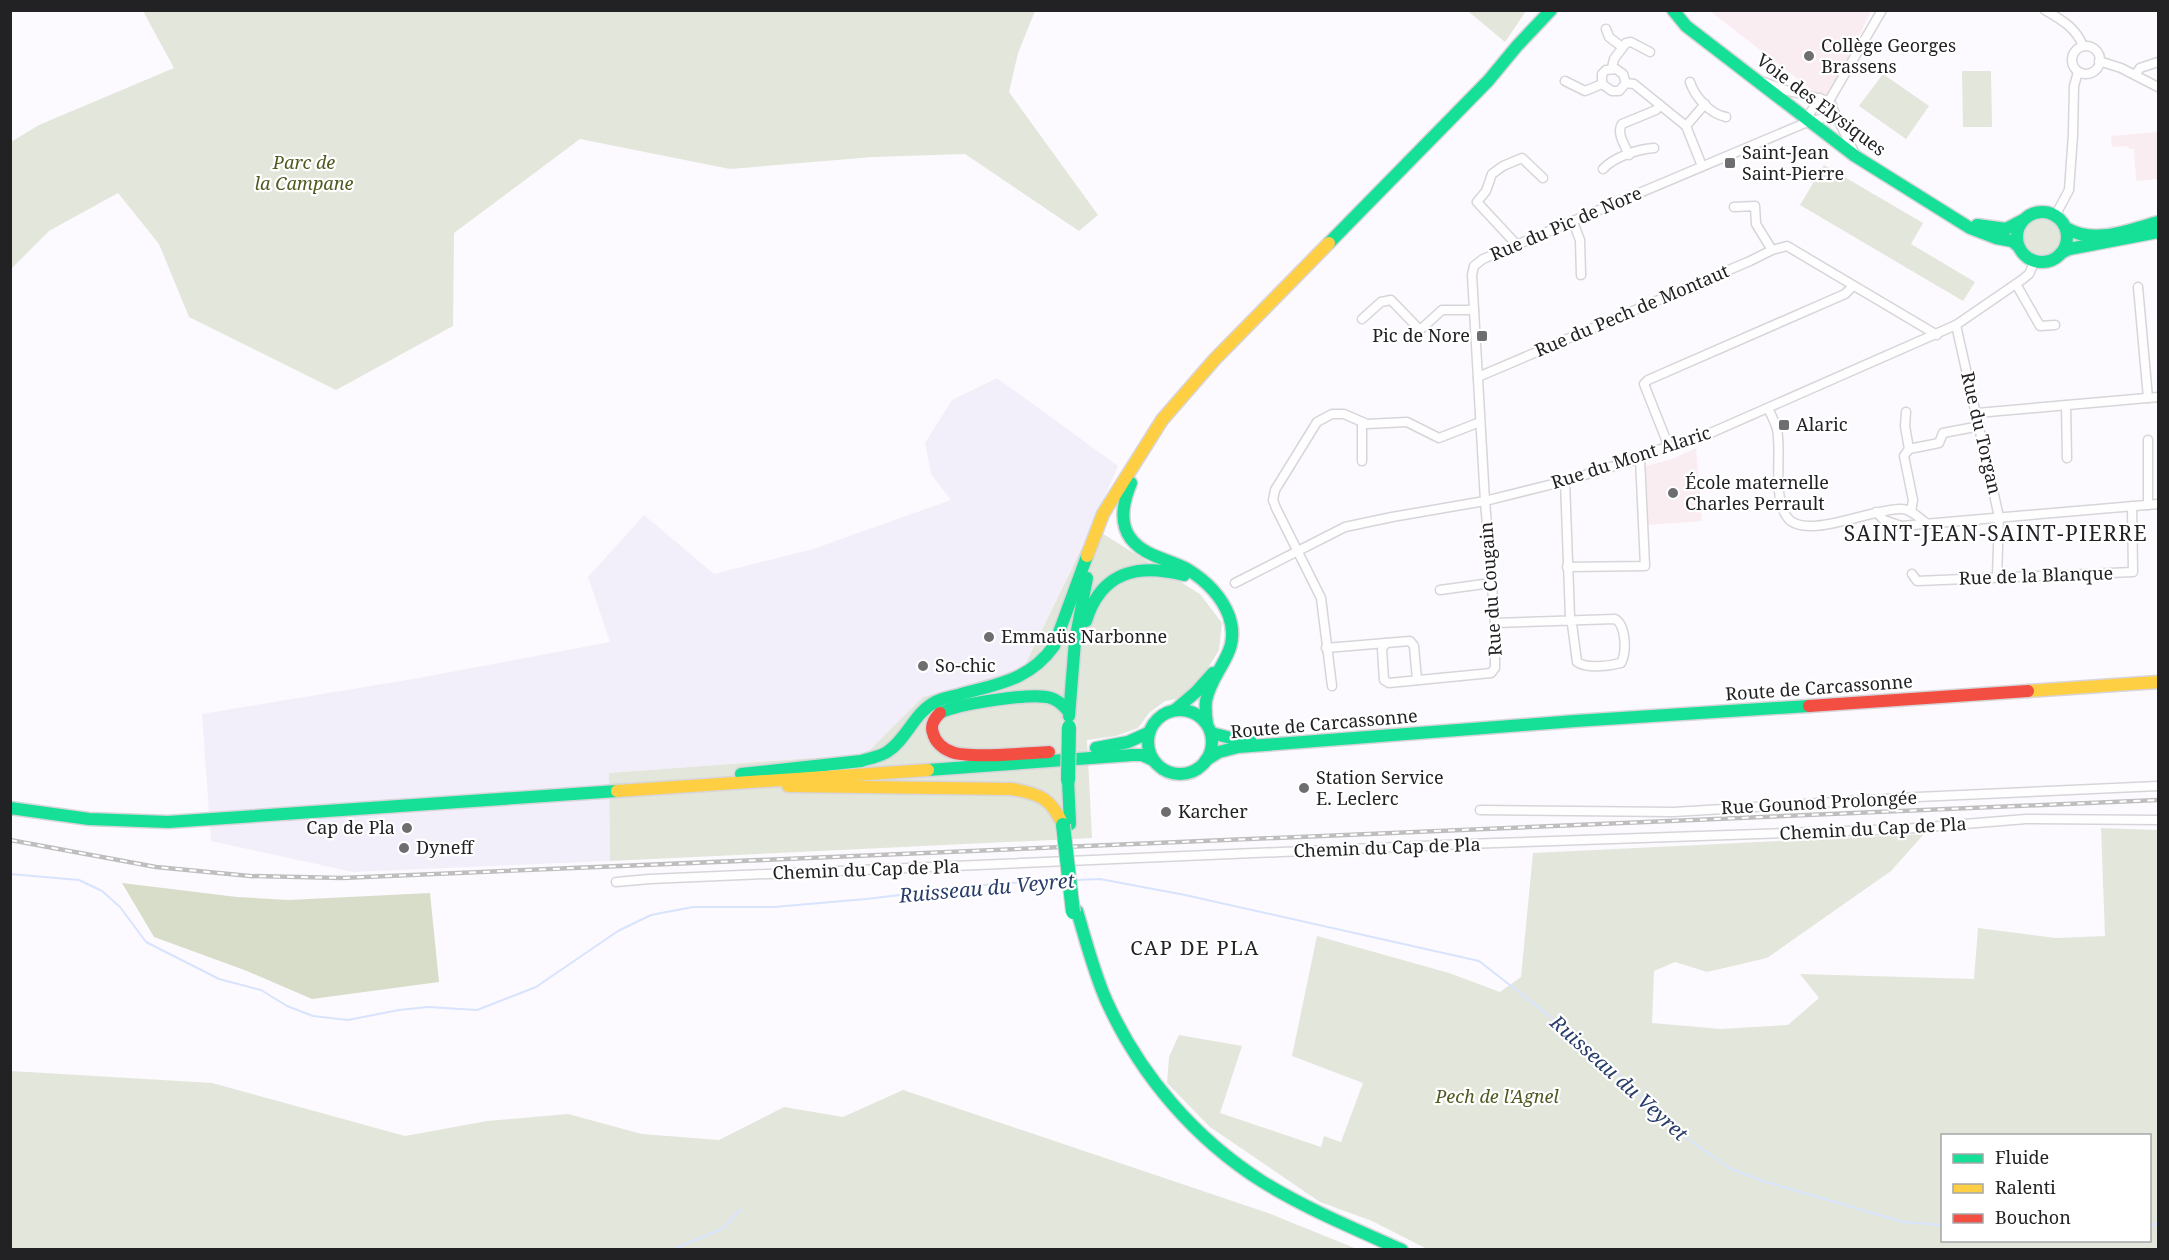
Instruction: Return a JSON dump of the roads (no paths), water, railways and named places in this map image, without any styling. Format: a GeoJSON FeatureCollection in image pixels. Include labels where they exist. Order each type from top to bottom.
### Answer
{"type":"FeatureCollection","features":[{"type":"Feature","properties":{"kind":"main road"},"geometry":{"type":"LineString","coordinates":[[1517,46],[1538,10]]}},
{"type":"Feature","properties":{"kind":"main road"},"geometry":{"type":"LineString","coordinates":[[741,774],[861,761],[881,756],[898,742],[916,717],[936,701],[1010,681],[1035,669],[1049,655],[1054,646],[1103,514],[1162,420],[1215,359],[1481,89],[1551,10]]}},
{"type":"Feature","properties":{"kind":"main road","name":"Voie des Elysiques"},"geometry":{"type":"LineString","coordinates":[[1673,10],[1686,26],[1856,156],[1954,218],[1986,235],[2012,241],[2018,246]]}},
{"type":"Feature","properties":{"kind":"main road"},"geometry":{"type":"LineString","coordinates":[[2158,222],[2104,235],[2084,237],[2071,233],[2055,216],[2046,212],[2034,212],[2022,221],[2016,233],[2018,246],[2025,255],[2035,261],[2050,261],[2069,249],[2158,232]]}},
{"type":"Feature","properties":{"kind":"main road","name":"Voie des Elysiques"},"geometry":{"type":"LineString","coordinates":[[1954,218],[1997,229],[2013,227],[2022,221]]}},
{"type":"Feature","properties":{"kind":"main road"},"geometry":{"type":"LineString","coordinates":[[2061,253],[2066,243],[2066,228]]}},
{"type":"Feature","properties":{"kind":"main road"},"geometry":{"type":"LineString","coordinates":[[10,808],[52,816],[122,822],[168,822],[327,813],[530,796],[986,766],[1102,756],[1142,755],[1154,760],[1168,772],[1177,774],[1195,770],[1206,760],[1210,751],[1205,709],[1207,699],[1230,652],[1231,630],[1225,607],[1206,582],[1188,569],[1145,552],[1132,541],[1124,527],[1121,513],[1126,494],[1156,440],[1215,359]]}},
{"type":"Feature","properties":{"kind":"main road"},"geometry":{"type":"LineString","coordinates":[[1120,488],[1098,541],[1084,588],[1074,651],[1069,712],[1066,825],[1082,953],[1100,1004],[1125,1050],[1150,1088],[1193,1138],[1216,1158],[1265,1192],[1310,1216],[1386,1250]]}},
{"type":"Feature","properties":{"kind":"main road"},"geometry":{"type":"LineString","coordinates":[[1069,712],[1087,616],[1101,588],[1118,576],[1143,570],[1178,573],[1206,582]]}},
{"type":"Feature","properties":{"kind":"main road"},"geometry":{"type":"LineString","coordinates":[[10,802],[68,812],[148,815],[310,807],[1058,752],[1112,746],[1148,733],[1158,718],[1175,710],[1207,681],[1226,654],[1230,643]]}},
{"type":"Feature","properties":{"kind":"main road","name":"Route de Carcassonne"},"geometry":{"type":"LineString","coordinates":[[1206,760],[1219,752],[1238,747],[1482,727],[2158,682]]}},
{"type":"Feature","properties":{"kind":"main road"},"geometry":{"type":"LineString","coordinates":[[1058,752],[956,754],[938,745],[933,738],[932,727],[940,713],[950,708],[1018,699],[1048,697],[1056,700],[1069,712]]}},
{"type":"Feature","properties":{"kind":"main road"},"geometry":{"type":"LineString","coordinates":[[1175,710],[1193,712],[1209,728]]}},
{"type":"Feature","properties":{"kind":"main road","name":"Route de Carcassonne"},"geometry":{"type":"LineString","coordinates":[[1209,728],[1243,739],[1482,727]]}},
{"type":"Feature","properties":{"kind":"main road"},"geometry":{"type":"LineString","coordinates":[[1148,733],[1148,744],[1154,760]]}},
{"type":"Feature","properties":{"kind":"main road"},"geometry":{"type":"LineString","coordinates":[[678,786],[1012,789],[1041,795],[1052,804],[1066,825]]}},
{"type":"Feature","properties":{"kind":"main road"},"geometry":{"type":"LineString","coordinates":[[1075,911],[1096,975],[1118,1024],[1148,1072],[1191,1125],[1221,1152],[1267,1184],[1313,1209],[1402,1250]]}},
{"type":"Feature","properties":{"kind":"street"},"geometry":{"type":"LineString","coordinates":[[1830,103],[1881,10]]}},
{"type":"Feature","properties":{"kind":"street"},"geometry":{"type":"LineString","coordinates":[[2047,11],[2078,34],[2083,46],[2096,51],[2099,61],[2097,68],[2091,73],[2078,72],[2073,66],[2074,53],[2083,46]]}},
{"type":"Feature","properties":{"kind":"street"},"geometry":{"type":"LineString","coordinates":[[1606,28],[1609,37],[1622,47]]}},
{"type":"Feature","properties":{"kind":"street"},"geometry":{"type":"LineString","coordinates":[[1602,84],[1602,74],[1611,68],[1622,47],[1631,42],[1650,52]]}},
{"type":"Feature","properties":{"kind":"street"},"geometry":{"type":"LineString","coordinates":[[2099,61],[2158,87]]}},
{"type":"Feature","properties":{"kind":"street"},"geometry":{"type":"LineString","coordinates":[[2135,75],[2140,68],[2158,62]]}},
{"type":"Feature","properties":{"kind":"street"},"geometry":{"type":"LineString","coordinates":[[1611,68],[1623,74],[1626,83]]}},
{"type":"Feature","properties":{"kind":"street"},"geometry":{"type":"LineString","coordinates":[[2055,216],[2069,190],[2074,86],[2078,72]]}},
{"type":"Feature","properties":{"kind":"street"},"geometry":{"type":"LineString","coordinates":[[1756,79],[1830,103],[1856,156]]}},
{"type":"Feature","properties":{"kind":"street"},"geometry":{"type":"LineString","coordinates":[[1565,81],[1585,91],[1602,84]]}},
{"type":"Feature","properties":{"kind":"street"},"geometry":{"type":"LineString","coordinates":[[1690,82],[1693,90],[1716,115],[1726,117]]}},
{"type":"Feature","properties":{"kind":"street"},"geometry":{"type":"LineString","coordinates":[[1602,84],[1612,91],[1619,91],[1626,83]]}},
{"type":"Feature","properties":{"kind":"street"},"geometry":{"type":"LineString","coordinates":[[1626,83],[1634,84],[1686,126],[1702,166]]}},
{"type":"Feature","properties":{"kind":"street"},"geometry":{"type":"LineString","coordinates":[[1810,121],[1810,112],[1820,98]]}},
{"type":"Feature","properties":{"kind":"street","name":"Rue du Pic de Nore"},"geometry":{"type":"LineString","coordinates":[[1485,501],[1472,275],[1474,266],[1483,259],[1702,166],[1810,121],[1819,120],[1827,116],[1830,103]]}},
{"type":"Feature","properties":{"kind":"street"},"geometry":{"type":"LineString","coordinates":[[1686,126],[1705,104]]}},
{"type":"Feature","properties":{"kind":"street"},"geometry":{"type":"LineString","coordinates":[[1629,155],[1619,131],[1620,127],[1622,124],[1656,110],[1660,105]]}},
{"type":"Feature","properties":{"kind":"street"},"geometry":{"type":"LineString","coordinates":[[1603,169],[1609,163],[1645,148],[1654,148]]}},
{"type":"Feature","properties":{"kind":"street"},"geometry":{"type":"LineString","coordinates":[[1518,246],[1477,202],[1486,191],[1492,174],[1503,166],[1522,158],[1543,177]]}},
{"type":"Feature","properties":{"kind":"street"},"geometry":{"type":"LineString","coordinates":[[1734,207],[1755,206],[1756,224],[1772,250]]}},
{"type":"Feature","properties":{"kind":"street"},"geometry":{"type":"LineString","coordinates":[[1573,222],[1580,240],[1581,275]]}},
{"type":"Feature","properties":{"kind":"street","name":"Rue du Pech de Montaut"},"geometry":{"type":"LineString","coordinates":[[1478,377],[1772,250],[1787,246],[1853,286]]}},
{"type":"Feature","properties":{"kind":"street","name":"Rue du Mont Alaric"},"geometry":{"type":"LineString","coordinates":[[1236,582],[1345,527],[1485,501],[1565,481],[1697,439],[1956,326],[2029,274],[2035,261]]}},
{"type":"Feature","properties":{"kind":"street"},"geometry":{"type":"LineString","coordinates":[[2016,284],[2040,326],[2055,325]]}},
{"type":"Feature","properties":{"kind":"street"},"geometry":{"type":"LineString","coordinates":[[1669,447],[1644,384],[1648,380],[1845,294],[1853,286],[1937,335]]}},
{"type":"Feature","properties":{"kind":"street"},"geometry":{"type":"LineString","coordinates":[[2138,287],[2148,398]]}},
{"type":"Feature","properties":{"kind":"street"},"geometry":{"type":"LineString","coordinates":[[1362,320],[1381,302],[1391,300],[1420,330],[1442,310],[1474,310]]}},
{"type":"Feature","properties":{"kind":"street","name":"Rue du Torgan"},"geometry":{"type":"LineString","coordinates":[[1956,326],[1999,517],[1997,578]]}},
{"type":"Feature","properties":{"kind":"street"},"geometry":{"type":"LineString","coordinates":[[1977,413],[2158,397]]}},
{"type":"Feature","properties":{"kind":"street"},"geometry":{"type":"LineString","coordinates":[[2066,405],[2067,458]]}},
{"type":"Feature","properties":{"kind":"street"},"geometry":{"type":"LineString","coordinates":[[1768,408],[1777,429],[1780,497],[1787,518],[1807,527],[1876,512],[1905,509],[1926,523]]}},
{"type":"Feature","properties":{"kind":"street"},"geometry":{"type":"LineString","coordinates":[[1906,412],[1905,426],[1909,449],[1905,456],[1913,500],[1911,512]]}},
{"type":"Feature","properties":{"kind":"street"},"geometry":{"type":"LineString","coordinates":[[1332,686],[1321,598],[1276,508],[1275,490],[1317,422],[1332,414],[1344,414],[1367,424],[1407,422],[1439,438],[1480,422]]}},
{"type":"Feature","properties":{"kind":"street"},"geometry":{"type":"LineString","coordinates":[[1362,422],[1362,461]]}},
{"type":"Feature","properties":{"kind":"street"},"geometry":{"type":"LineString","coordinates":[[1909,449],[1939,443],[1943,433],[1980,426]]}},
{"type":"Feature","properties":{"kind":"street"},"geometry":{"type":"LineString","coordinates":[[2148,440],[2148,505]]}},
{"type":"Feature","properties":{"kind":"street"},"geometry":{"type":"LineString","coordinates":[[1567,567],[1645,566],[1640,458]]}},
{"type":"Feature","properties":{"kind":"street"},"geometry":{"type":"LineString","coordinates":[[1495,623],[1571,621],[1615,619],[1623,628],[1624,657],[1621,663],[1582,666],[1577,662],[1571,621],[1567,567],[1565,481]]}},
{"type":"Feature","properties":{"kind":"street","name":"Rue du Cougain"},"geometry":{"type":"LineString","coordinates":[[1386,643],[1382,649],[1384,680],[1389,683],[1491,673],[1496,668],[1495,623],[1485,501]]}},
{"type":"Feature","properties":{"kind":"street"},"geometry":{"type":"LineString","coordinates":[[1876,512],[1884,520],[1901,526],[2158,504]]}},
{"type":"Feature","properties":{"kind":"street","name":"Rue de la Blanque"},"geometry":{"type":"LineString","coordinates":[[1912,574],[1917,581],[2133,572],[2132,506]]}},
{"type":"Feature","properties":{"kind":"street"},"geometry":{"type":"LineString","coordinates":[[1440,590],[1491,583]]}},
{"type":"Feature","properties":{"kind":"street"},"geometry":{"type":"LineString","coordinates":[[1326,648],[1410,641],[1414,646],[1417,680]]}},
{"type":"Feature","properties":{"kind":"street","name":"Rue Gounod Prolongée"},"geometry":{"type":"LineString","coordinates":[[1480,810],[1674,812],[1917,797],[2158,786]]}},
{"type":"Feature","properties":{"kind":"street","name":"Chemin du Cap de Pla"},"geometry":{"type":"LineString","coordinates":[[616,882],[1012,862],[1903,829],[2026,819],[2158,820]]}},
{"type":"Feature","properties":{"kind":"waterway","name":"Ruisseau du Veyret"},"geometry":{"type":"LineString","coordinates":[[10,874],[79,880],[102,891],[120,907],[146,942],[219,979],[261,990],[287,1006],[313,1016],[348,1020],[428,1007],[477,1010],[536,987],[618,931],[651,915],[693,907],[774,907],[993,884],[1063,880]]}},
{"type":"Feature","properties":{"kind":"waterway","name":"Ruisseau du Veyret"},"geometry":{"type":"LineString","coordinates":[[1075,880],[1100,879],[1185,895],[1479,961],[1592,1049],[1675,1130],[1731,1169],[1766,1182],[1904,1222],[1941,1225]]}},
{"type":"Feature","properties":{"kind":"waterway"},"geometry":{"type":"LineString","coordinates":[[671,1250],[722,1229],[741,1209]]}},
{"type":"Feature","properties":{"kind":"waterway","name":"Ruisseau du Veyret"},"geometry":{"type":"LineString","coordinates":[[2151,1226],[2158,1223]]}},
{"type":"Feature","properties":{"kind":"railway"},"geometry":{"type":"LineString","coordinates":[[10,840],[156,867],[250,876],[342,878],[2158,800]]}},
{"type":"Feature","properties":{"kind":"place","name":"Collège Georges Brassens"},"geometry":{"type":"Point","coordinates":[1809,56]}},
{"type":"Feature","properties":{"kind":"place","name":"Saint-Jean Saint-Pierre"},"geometry":{"type":"Point","coordinates":[1730,163]}},
{"type":"Feature","properties":{"kind":"place","name":"Pic de Nore"},"geometry":{"type":"Point","coordinates":[1482,336]}},
{"type":"Feature","properties":{"kind":"place","name":"Alaric"},"geometry":{"type":"Point","coordinates":[1784,425]}},
{"type":"Feature","properties":{"kind":"place","name":"École maternelle Charles Perrault"},"geometry":{"type":"Point","coordinates":[1673,493]}},
{"type":"Feature","properties":{"kind":"place","name":"Emmaüs Narbonne"},"geometry":{"type":"Point","coordinates":[989,637]}},
{"type":"Feature","properties":{"kind":"place","name":"So-chic"},"geometry":{"type":"Point","coordinates":[923,666]}},
{"type":"Feature","properties":{"kind":"place","name":"Station Service E. Leclerc"},"geometry":{"type":"Point","coordinates":[1304,788]}},
{"type":"Feature","properties":{"kind":"place","name":"Karcher"},"geometry":{"type":"Point","coordinates":[1166,812]}},
{"type":"Feature","properties":{"kind":"place","name":"Cap de Pla"},"geometry":{"type":"Point","coordinates":[407,828]}},
{"type":"Feature","properties":{"kind":"place","name":"Dyneff"},"geometry":{"type":"Point","coordinates":[404,848]}},
{"type":"Feature","properties":{"kind":"district","name":"SAINT-JEAN-SAINT-PIERRE"},"geometry":{"type":"Point","coordinates":[1996,534]}},
{"type":"Feature","properties":{"kind":"district","name":"CAP DE PLA"},"geometry":{"type":"Point","coordinates":[1195,948]}},
{"type":"Feature","properties":{"kind":"park label","name":"Parc de la Campane"},"geometry":{"type":"Point","coordinates":[304,174]}},
{"type":"Feature","properties":{"kind":"park label","name":"Pech de l'Agnel"},"geometry":{"type":"Point","coordinates":[1497,1097]}}]}
